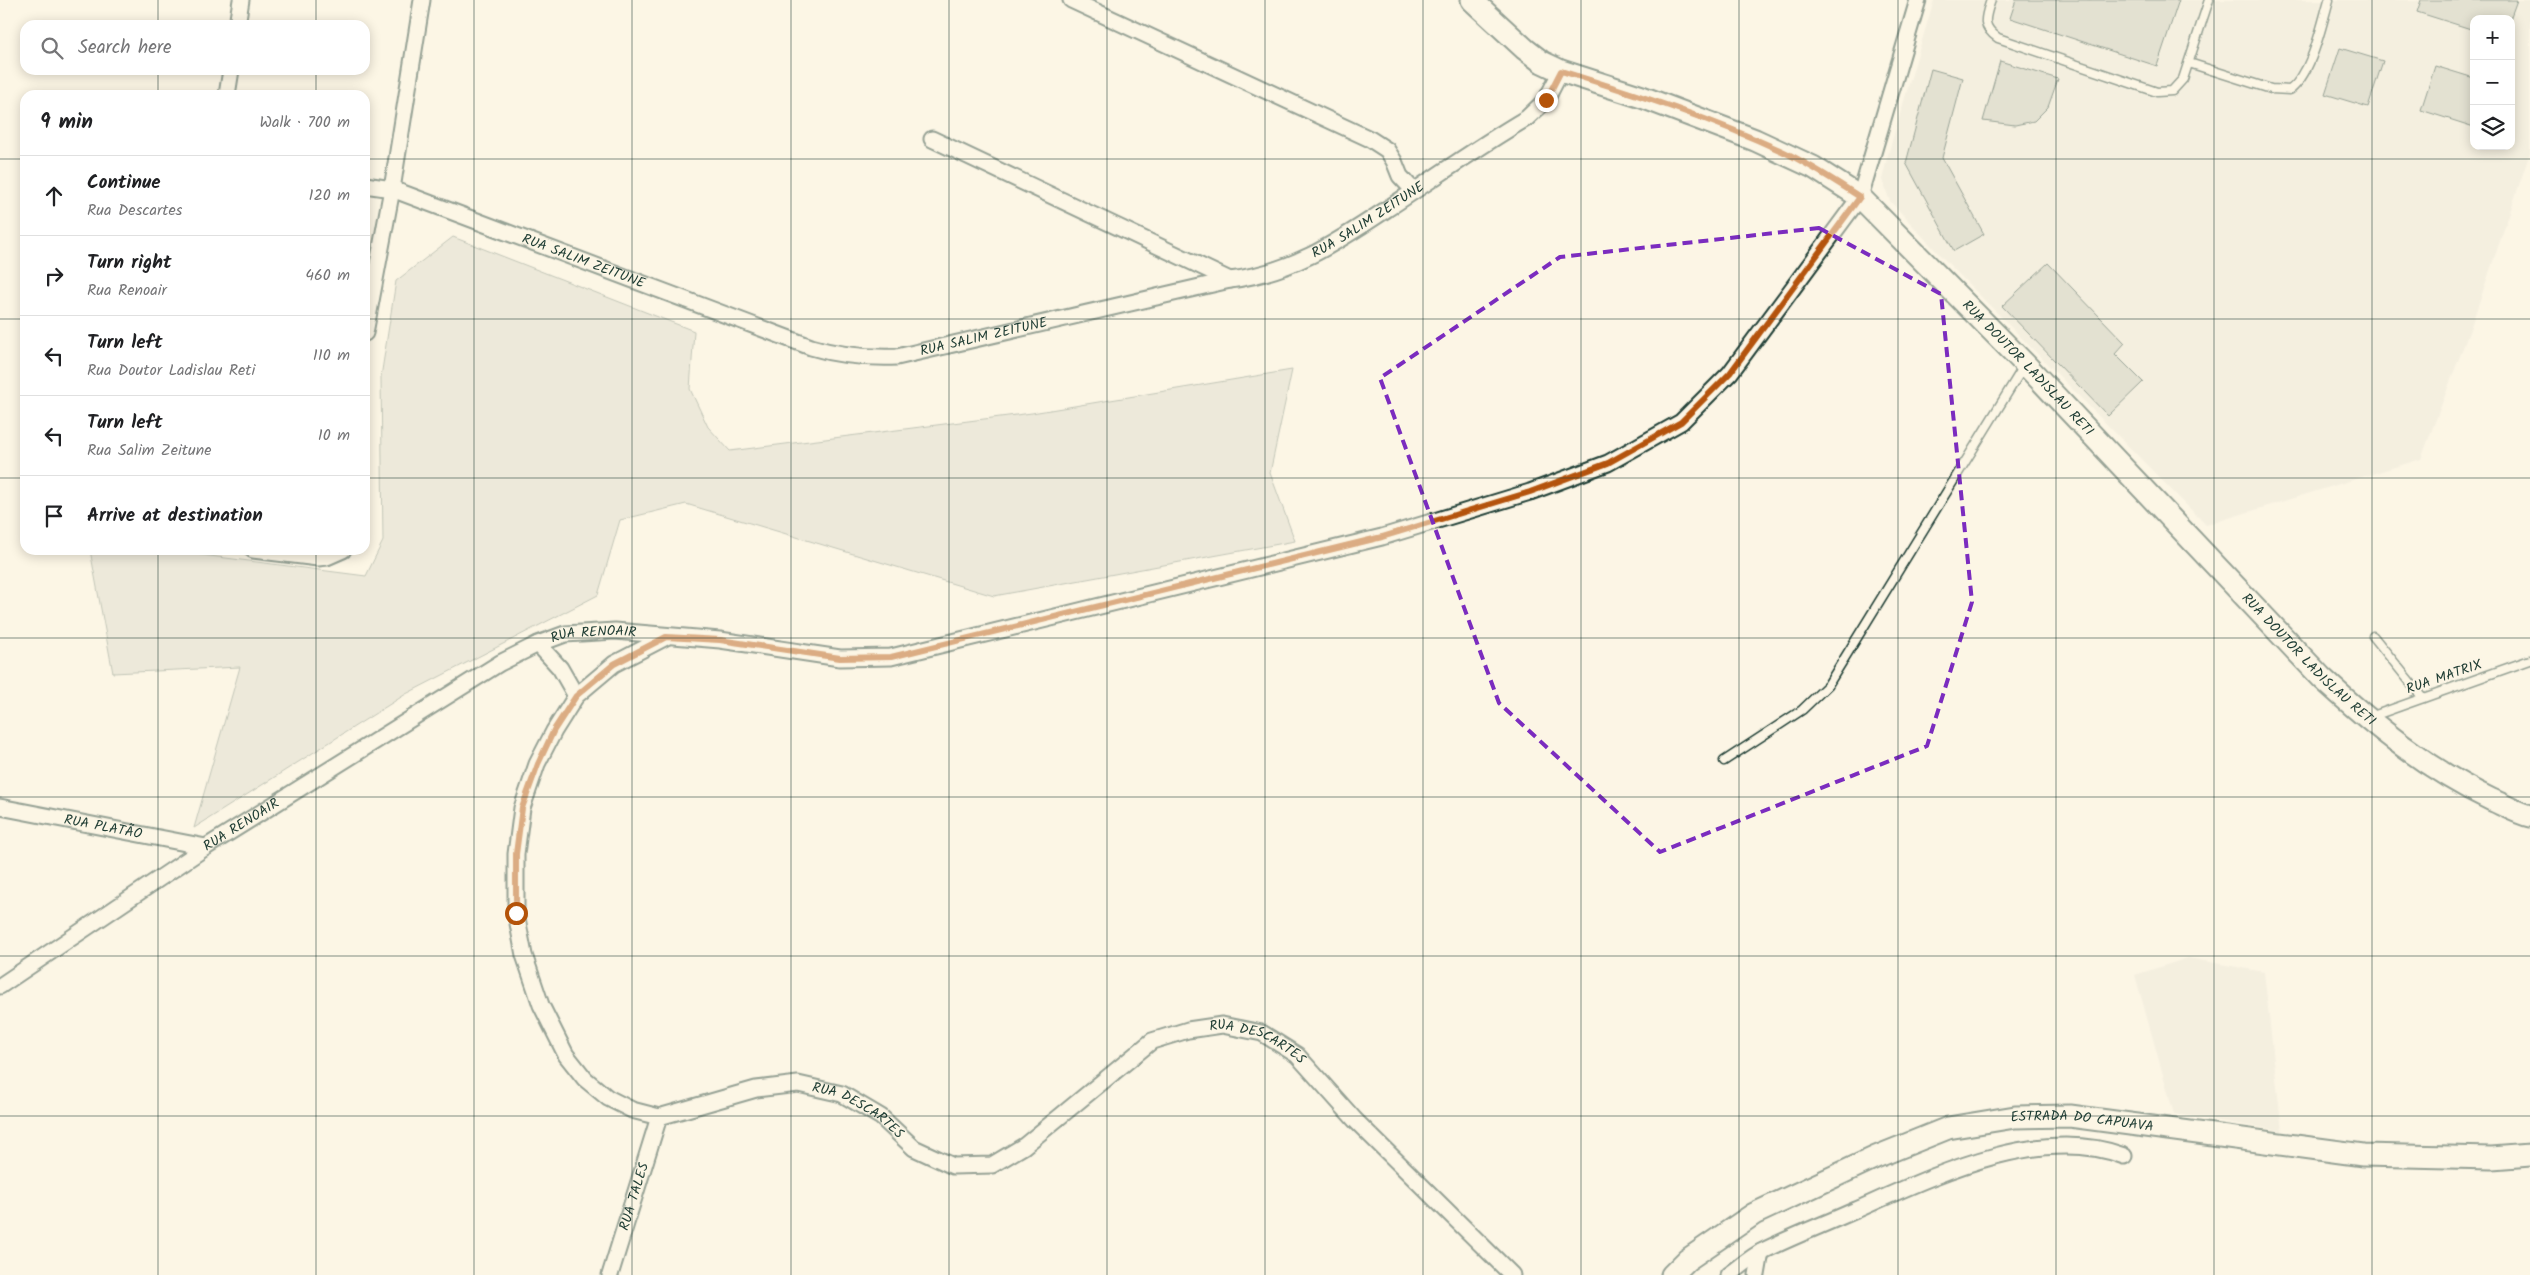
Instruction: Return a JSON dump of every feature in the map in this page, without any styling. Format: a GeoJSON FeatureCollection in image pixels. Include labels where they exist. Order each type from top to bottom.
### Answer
{"type":"FeatureCollection","features":[{"type":"Feature","properties":{"kind":"street"},"geometry":{"type":"LineString","coordinates":[[238,20],[241,0]]}},
{"type":"Feature","properties":{"kind":"street"},"geometry":{"type":"LineString","coordinates":[[370,306],[392,189],[422,0]]}},
{"type":"Feature","properties":{"kind":"street"},"geometry":{"type":"LineString","coordinates":[[1071,0],[1370,138],[1386,150],[1394,161],[1400,176],[1414,191]]}},
{"type":"Feature","properties":{"kind":"street","name":"RUA DOUTOR LADISLAU RETI"},"geometry":{"type":"LineString","coordinates":[[1472,0],[1525,49],[1561,71],[1642,97],[1755,140],[1813,167],[1860,197],[2025,364],[2322,678],[2366,719],[2425,764],[2471,790],[2530,816]]}},
{"type":"Feature","properties":{"kind":"street"},"geometry":{"type":"LineString","coordinates":[[1860,197],[1918,0]]}},
{"type":"Feature","properties":{"kind":"street","name":"RUA SALIM ZEITUNE"},"geometry":{"type":"LineString","coordinates":[[370,186],[392,189],[811,347],[834,354],[856,357],[898,357],[1230,280],[1258,277],[1304,261],[1338,241],[1527,118],[1546,100],[1561,71]]}},
{"type":"Feature","properties":{"kind":"street"},"geometry":{"type":"LineString","coordinates":[[228,90],[230,75]]}},
{"type":"Feature","properties":{"kind":"street"},"geometry":{"type":"LineString","coordinates":[[932,139],[1230,280]]}},
{"type":"Feature","properties":{"kind":"street","name":"RUA RENOAIR"},"geometry":{"type":"LineString","coordinates":[[0,986],[206,848],[500,663],[538,644],[565,634],[615,631],[666,637],[720,640],[840,658],[891,657],[1382,537],[1530,492],[1608,463],[1681,422],[1730,373],[1860,197]]}},
{"type":"Feature","properties":{"kind":"street"},"geometry":{"type":"LineString","coordinates":[[294,555],[318,558],[332,555]]}},
{"type":"Feature","properties":{"kind":"street"},"geometry":{"type":"LineString","coordinates":[[659,1117],[632,1110],[608,1098],[585,1079],[566,1055],[541,1005],[524,955],[516,913],[516,854],[522,808],[538,764],[554,730],[576,696],[614,664],[666,637]]}},
{"type":"Feature","properties":{"kind":"street"},"geometry":{"type":"LineString","coordinates":[[538,644],[560,668],[576,696]]}},
{"type":"Feature","properties":{"kind":"street","name":"RUA PLATÃO"},"geometry":{"type":"LineString","coordinates":[[0,807],[206,848]]}},
{"type":"Feature","properties":{"kind":"street","name":"RUA DESCARTES"},"geometry":{"type":"LineString","coordinates":[[659,1117],[756,1090],[798,1084],[842,1094],[881,1117],[914,1148],[953,1166],[992,1165],[1024,1146],[1152,1041],[1188,1030],[1222,1025],[1262,1033],[1298,1054],[1355,1120],[1512,1275]]}},
{"type":"Feature","properties":{"kind":"street","name":"ESTRADA DO CAPUAVA"},"geometry":{"type":"LineString","coordinates":[[1672,1275],[1687,1260],[1754,1214],[1859,1165],[1948,1128],[2015,1117],[2070,1116],[2363,1155],[2492,1158],[2530,1155]]}},
{"type":"Feature","properties":{"kind":"street","name":"RUA TALES"},"geometry":{"type":"LineString","coordinates":[[610,1275],[659,1117]]}},
{"type":"Feature","properties":{"kind":"street"},"geometry":{"type":"LineString","coordinates":[[1729,1275],[1761,1252],[1938,1175],[1984,1158],[2034,1149],[2068,1146],[2109,1150],[2124,1156]]}},
{"type":"Feature","properties":{"kind":"street"},"geometry":{"type":"LineString","coordinates":[[1757,1275],[1761,1252]]}},
{"type":"Feature","properties":{"kind":"lane"},"geometry":{"type":"LineString","coordinates":[[1991,0],[1985,22],[1988,31],[1998,38],[2157,92],[2172,90],[2183,79],[2209,0]]}},
{"type":"Feature","properties":{"kind":"lane"},"geometry":{"type":"LineString","coordinates":[[2189,63],[2271,89],[2290,90],[2301,79],[2313,51],[2329,0]]}},
{"type":"Feature","properties":{"kind":"lane"},"geometry":{"type":"LineString","coordinates":[[1724,761],[1802,710],[1828,685],[2025,364]]}},
{"type":"Feature","properties":{"kind":"lane"},"geometry":{"type":"LineString","coordinates":[[2373,636],[2423,698]]}},
{"type":"Feature","properties":{"kind":"lane","name":"RUA MATRIX"},"geometry":{"type":"LineString","coordinates":[[2366,719],[2530,660]]}},
{"type":"Feature","properties":{"kind":"highlighted area"},"geometry":{"type":"Polygon","coordinates":[[[1819,228],[1941,294],[1972,602],[1927,746],[1660,852],[1499,703],[1380,378],[1560,257],[1819,228]]]}},
{"type":"Feature","properties":{"kind":"shaded area"},"geometry":{"type":"Polygon","coordinates":[[[1934,0],[2530,0],[2530,153],[2469,332],[2421,459],[2206,525],[1939,254],[1890,201],[1882,180],[1934,0]]]}},
{"type":"Feature","properties":{"kind":"shaded area"},"geometry":{"type":"Polygon","coordinates":[[[453,237],[694,331],[690,389],[708,427],[730,451],[1032,413],[1292,370],[1270,473],[1295,541],[994,596],[686,504],[620,520],[598,595],[406,694],[194,828],[240,667],[113,673],[91,555],[202,555],[366,576],[383,541],[381,377],[396,281],[453,237]]]}},
{"type":"Feature","properties":{"kind":"shaded area"},"geometry":{"type":"Polygon","coordinates":[[[2188,958],[2264,972],[2282,1131],[2174,1114],[2135,975],[2188,958]]]}},
{"type":"Feature","properties":{"kind":"building"},"geometry":{"type":"Polygon","coordinates":[[[2016,0],[2179,0],[2157,66],[2010,18],[2016,0]]]}},
{"type":"Feature","properties":{"kind":"building"},"geometry":{"type":"Polygon","coordinates":[[[2421,0],[2517,0],[2511,15],[2470,15],[2470,29],[2417,12],[2421,0]]]}},
{"type":"Feature","properties":{"kind":"building"},"geometry":{"type":"Polygon","coordinates":[[[2340,48],[2383,61],[2368,107],[2325,94],[2340,48]]]}},
{"type":"Feature","properties":{"kind":"building"},"geometry":{"type":"Polygon","coordinates":[[[2000,61],[2058,79],[2048,107],[2034,121],[2015,125],[1983,121],[2000,61]]]}},
{"type":"Feature","properties":{"kind":"building"},"geometry":{"type":"Polygon","coordinates":[[[2435,66],[2470,77],[2470,126],[2421,110],[2435,66]]]}},
{"type":"Feature","properties":{"kind":"building"},"geometry":{"type":"Polygon","coordinates":[[[1931,69],[1963,78],[1942,158],[1984,234],[1954,251],[1906,163],[1931,69]]]}},
{"type":"Feature","properties":{"kind":"building"},"geometry":{"type":"Polygon","coordinates":[[[2048,263],[2125,343],[2115,354],[2143,382],[2108,416],[2002,306],[2048,263]]]}},
{"type":"Feature","properties":{"kind":"route"},"geometry":{"type":"LineString","coordinates":[[516,913],[516,854],[522,808],[538,764],[554,730],[576,696],[614,664],[666,637],[720,640],[840,658],[891,657],[1382,537],[1530,492],[1608,463],[1681,422],[1730,373],[1860,197],[1813,167],[1784,152],[1642,97],[1561,71],[1546,100]]}}]}
